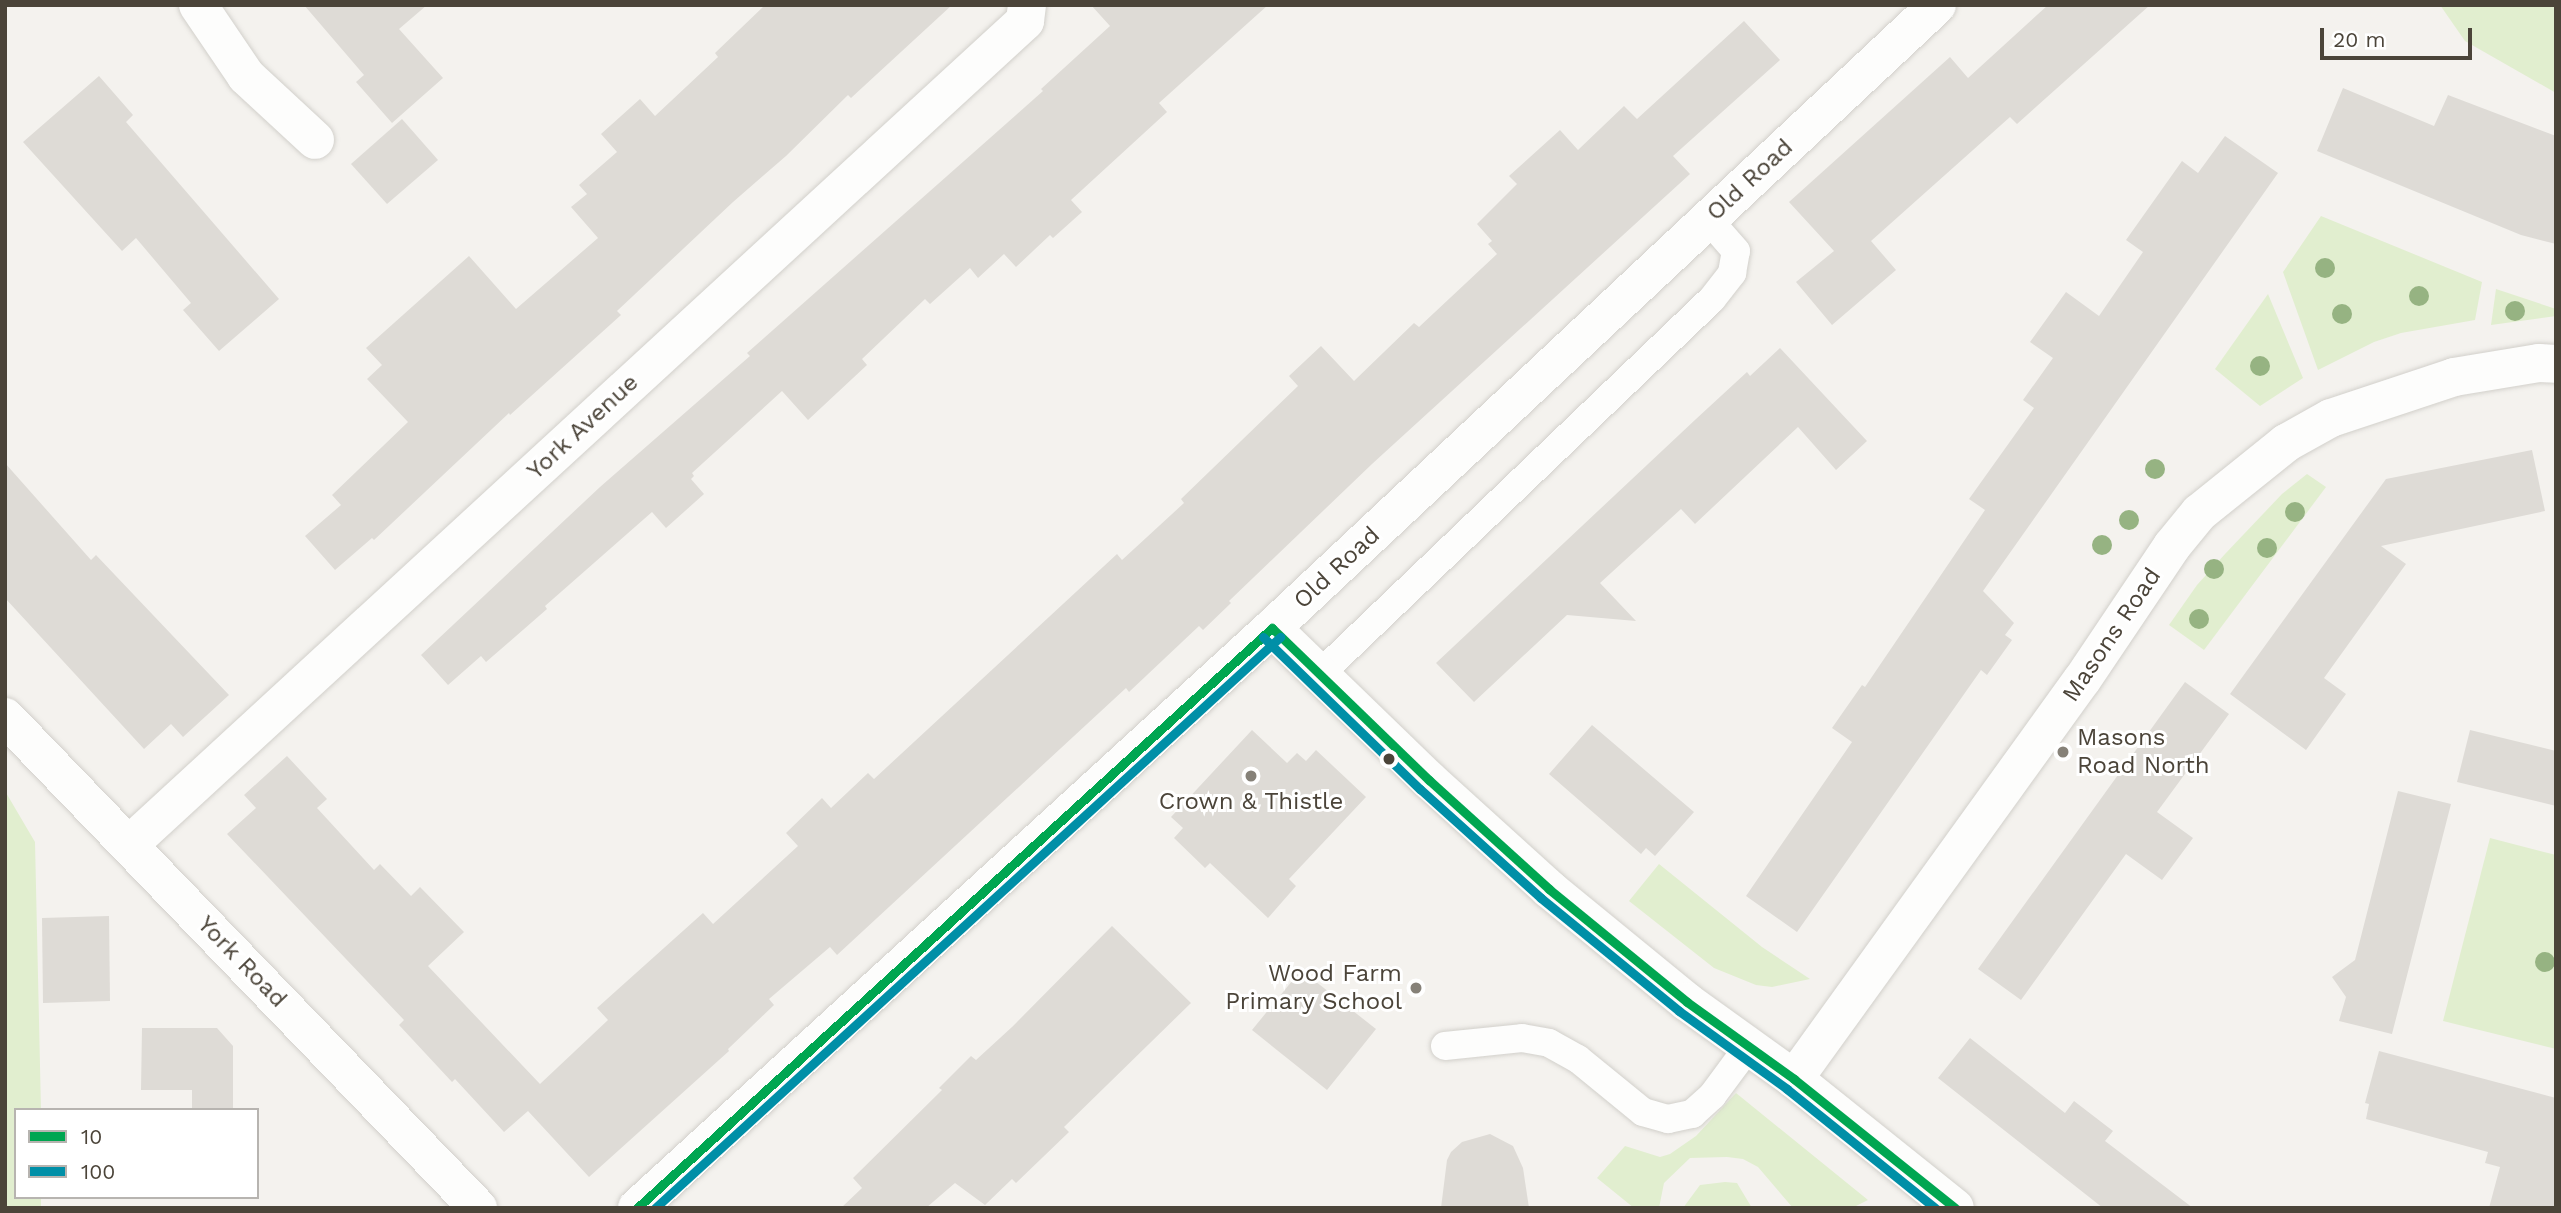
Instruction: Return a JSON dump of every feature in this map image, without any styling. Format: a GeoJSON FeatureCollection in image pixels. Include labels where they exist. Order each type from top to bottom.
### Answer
{"type":"FeatureCollection","features":[{"type":"Feature","properties":{"kind":"street"},"geometry":{"type":"LineString","coordinates":[[198,5],[246,76],[315,140]]}},
{"type":"Feature","properties":{"kind":"street","name":"York Avenue"},"geometry":{"type":"LineString","coordinates":[[130,844],[1025,21],[1027,5]]}},
{"type":"Feature","properties":{"kind":"street","name":"Old Road"},"geometry":{"type":"LineString","coordinates":[[637,1208],[1272,628],[1937,5]]}},
{"type":"Feature","properties":{"kind":"street","name":"Masons Road"},"geometry":{"type":"LineString","coordinates":[[1794,1079],[2082,680],[2172,546],[2199,513],[2286,443],[2331,418],[2454,377],[2556,364]]}},
{"type":"Feature","properties":{"kind":"street"},"geometry":{"type":"LineString","coordinates":[[1272,628],[1429,780],[1549,889],[1687,1002],[1794,1079],[1955,1208]]}},
{"type":"Feature","properties":{"kind":"street","name":"York Road"},"geometry":{"type":"LineString","coordinates":[[5,718],[130,844],[478,1208]]}},
{"type":"Feature","properties":{"kind":"lane"},"geometry":{"type":"LineString","coordinates":[[1320,674],[1712,299],[1732,273],[1737,251],[1708,219]]}},
{"type":"Feature","properties":{"kind":"lane"},"geometry":{"type":"LineString","coordinates":[[1445,1046],[1522,1038],[1549,1043],[1578,1059],[1643,1112],[1668,1119],[1692,1114],[1713,1097],[1749,1046]]}},
{"type":"Feature","properties":{"kind":"green space"},"geometry":{"type":"Polygon","coordinates":[[[2440,5],[2556,5],[2556,93],[2465,41],[2440,5]]]}},
{"type":"Feature","properties":{"kind":"green space"},"geometry":{"type":"Polygon","coordinates":[[[2321,216],[2482,282],[2475,320],[2401,333],[2374,342],[2318,370],[2283,272],[2321,216]]]}},
{"type":"Feature","properties":{"kind":"green space"},"geometry":{"type":"Polygon","coordinates":[[[2496,289],[2556,309],[2556,316],[2491,325],[2496,289]]]}},
{"type":"Feature","properties":{"kind":"green space"},"geometry":{"type":"Polygon","coordinates":[[[2268,294],[2303,378],[2260,406],[2215,369],[2268,294]]]}},
{"type":"Feature","properties":{"kind":"green space"},"geometry":{"type":"Polygon","coordinates":[[[2307,474],[2326,487],[2204,650],[2169,625],[2197,585],[2225,554],[2282,494],[2307,474]]]}},
{"type":"Feature","properties":{"kind":"green space"},"geometry":{"type":"Polygon","coordinates":[[[5,791],[35,842],[41,1108],[14,1108],[14,1199],[41,1199],[41,1208],[5,1208],[5,791]]]}},
{"type":"Feature","properties":{"kind":"green space"},"geometry":{"type":"Polygon","coordinates":[[[2490,838],[2556,855],[2556,1049],[2443,1021],[2490,838]]]}},
{"type":"Feature","properties":{"kind":"green space"},"geometry":{"type":"Polygon","coordinates":[[[1659,864],[1762,947],[1810,979],[1772,987],[1756,985],[1714,968],[1629,901],[1659,864]]]}},
{"type":"Feature","properties":{"kind":"green space"},"geometry":{"type":"Polygon","coordinates":[[[1736,1093],[1868,1200],[1852,1208],[1793,1208],[1758,1167],[1743,1159],[1727,1157],[1690,1158],[1664,1183],[1659,1208],[1634,1208],[1597,1178],[1625,1146],[1660,1157],[1670,1154],[1696,1136],[1736,1093]]]}},
{"type":"Feature","properties":{"kind":"green space"},"geometry":{"type":"Polygon","coordinates":[[[1737,1183],[1752,1208],[1683,1208],[1700,1185],[1737,1183]]]}},
{"type":"Feature","properties":{"kind":"building"},"geometry":{"type":"Polygon","coordinates":[[[304,5],[427,5],[399,29],[443,78],[392,123],[356,82],[364,75],[304,5]]]}},
{"type":"Feature","properties":{"kind":"building"},"geometry":{"type":"Polygon","coordinates":[[[765,5],[952,5],[851,98],[848,95],[786,156],[733,202],[617,311],[621,315],[510,415],[509,413],[374,540],[372,538],[335,570],[305,536],[341,505],[332,495],[408,422],[367,379],[382,365],[366,348],[469,256],[516,309],[598,238],[571,207],[587,194],[579,185],[617,152],[601,134],[640,99],[655,116],[718,57],[715,53],[765,5]]]}},
{"type":"Feature","properties":{"kind":"building"},"geometry":{"type":"Polygon","coordinates":[[[1091,5],[1268,5],[1159,103],[1167,112],[1071,200],[1082,212],[1053,238],[1050,235],[1016,267],[1004,254],[978,278],[970,268],[930,304],[925,299],[862,359],[867,365],[808,420],[782,391],[692,473],[694,476],[691,479],[704,494],[666,528],[652,512],[486,662],[481,656],[448,685],[421,655],[600,487],[750,356],[747,353],[1043,91],[1041,89],[1110,26],[1091,5]]]}},
{"type":"Feature","properties":{"kind":"building"},"geometry":{"type":"Polygon","coordinates":[[[2048,5],[2150,5],[2017,124],[2010,117],[1871,241],[1896,270],[1832,325],[1796,282],[1834,251],[1789,202],[1950,57],[1968,78],[2048,5]]]}},
{"type":"Feature","properties":{"kind":"building"},"geometry":{"type":"Polygon","coordinates":[[[1744,21],[1780,60],[1673,156],[1690,174],[1372,464],[1229,601],[1231,603],[1203,630],[1199,626],[1129,692],[1126,688],[837,955],[830,947],[769,999],[774,1005],[728,1049],[729,1051],[589,1177],[528,1111],[504,1132],[455,1079],[452,1082],[399,1025],[404,1020],[227,834],[256,808],[244,795],[287,756],[327,799],[317,808],[374,870],[380,864],[411,896],[420,887],[464,932],[428,966],[540,1084],[608,1020],[597,1008],[703,913],[713,924],[798,846],[786,833],[822,798],[831,808],[868,773],[874,779],[1117,554],[1122,560],[1184,503],[1181,499],[1298,386],[1289,376],[1321,346],[1354,381],[1414,323],[1419,327],[1497,254],[1488,244],[1492,241],[1477,224],[1517,184],[1509,176],[1560,130],[1578,150],[1624,106],[1637,119],[1744,21]]]}},
{"type":"Feature","properties":{"kind":"building"},"geometry":{"type":"Polygon","coordinates":[[[99,76],[133,115],[126,122],[279,299],[219,351],[183,310],[191,303],[136,238],[122,251],[23,142],[99,76]]]}},
{"type":"Feature","properties":{"kind":"building"},"geometry":{"type":"Polygon","coordinates":[[[2343,88],[2434,126],[2448,95],[2556,136],[2556,244],[2521,235],[2317,151],[2343,88]]]}},
{"type":"Feature","properties":{"kind":"building"},"geometry":{"type":"Polygon","coordinates":[[[402,119],[438,160],[387,204],[351,164],[402,119]]]}},
{"type":"Feature","properties":{"kind":"building"},"geometry":{"type":"Polygon","coordinates":[[[2225,136],[2278,173],[1983,591],[2014,623],[2005,635],[2012,640],[1987,675],[1981,670],[1797,932],[1746,896],[1852,742],[1832,728],[1862,685],[1865,687],[1985,510],[1969,499],[2034,408],[2023,400],[2053,358],[2030,342],[2066,292],[2099,316],[2143,252],[2126,240],[2182,161],[2198,173],[2225,136]]]}},
{"type":"Feature","properties":{"kind":"building"},"geometry":{"type":"Polygon","coordinates":[[[1780,348],[1867,441],[1836,470],[1798,427],[1695,524],[1681,509],[1600,583],[1636,621],[1567,615],[1474,702],[1436,663],[1747,372],[1750,376],[1780,348]]]}},
{"type":"Feature","properties":{"kind":"building"},"geometry":{"type":"Polygon","coordinates":[[[2532,450],[2545,511],[2381,546],[2406,564],[2324,678],[2346,694],[2306,750],[2230,694],[2386,479],[2532,450]]]}},
{"type":"Feature","properties":{"kind":"building"},"geometry":{"type":"Polygon","coordinates":[[[5,463],[91,560],[96,555],[229,695],[183,737],[171,724],[144,749],[5,598],[5,463]]]}},
{"type":"Feature","properties":{"kind":"building"},"geometry":{"type":"Polygon","coordinates":[[[2185,682],[2229,714],[2157,812],[2193,838],[2162,880],[2126,854],[2021,1000],[1978,969],[2185,682]]]}},
{"type":"Feature","properties":{"kind":"building"},"geometry":{"type":"Polygon","coordinates":[[[1592,725],[1694,812],[1655,856],[1646,848],[1641,854],[1549,774],[1592,725]]]}},
{"type":"Feature","properties":{"kind":"building"},"geometry":{"type":"Polygon","coordinates":[[[1252,730],[1287,763],[1297,753],[1306,761],[1316,750],[1366,797],[1289,879],[1296,886],[1268,918],[1210,863],[1205,868],[1174,838],[1183,828],[1171,817],[1252,730]]]}},
{"type":"Feature","properties":{"kind":"building"},"geometry":{"type":"Polygon","coordinates":[[[2470,730],[2556,751],[2556,806],[2457,782],[2470,730]]]}},
{"type":"Feature","properties":{"kind":"building"},"geometry":{"type":"Polygon","coordinates":[[[2398,791],[2451,804],[2392,1034],[2339,1021],[2346,997],[2332,977],[2355,960],[2398,791]]]}},
{"type":"Feature","properties":{"kind":"building"},"geometry":{"type":"Polygon","coordinates":[[[109,916],[110,1001],[43,1003],[42,918],[109,916]]]}},
{"type":"Feature","properties":{"kind":"building"},"geometry":{"type":"Polygon","coordinates":[[[1112,926],[1191,1003],[1064,1127],[1069,1132],[1016,1183],[1012,1179],[985,1205],[955,1183],[926,1208],[841,1208],[862,1188],[853,1178],[942,1090],[939,1088],[971,1056],[976,1060],[1012,1027],[1112,926]]]}},
{"type":"Feature","properties":{"kind":"building"},"geometry":{"type":"Polygon","coordinates":[[[1301,970],[1376,1029],[1327,1090],[1252,1030],[1301,970]]]}},
{"type":"Feature","properties":{"kind":"building"},"geometry":{"type":"Polygon","coordinates":[[[142,1028],[217,1028],[233,1046],[233,1108],[192,1108],[192,1090],[141,1090],[142,1028]]]}},
{"type":"Feature","properties":{"kind":"building"},"geometry":{"type":"Polygon","coordinates":[[[1970,1038],[2065,1113],[2074,1101],[2113,1131],[2105,1141],[2193,1208],[2103,1208],[1938,1078],[1970,1038]]]}},
{"type":"Feature","properties":{"kind":"building"},"geometry":{"type":"Polygon","coordinates":[[[2379,1051],[2556,1098],[2556,1208],[2489,1208],[2500,1167],[2485,1163],[2488,1152],[2366,1119],[2369,1104],[2365,1103],[2379,1051]]]}},
{"type":"Feature","properties":{"kind":"building"},"geometry":{"type":"Polygon","coordinates":[[[1490,1134],[1513,1146],[1523,1168],[1529,1208],[1441,1208],[1447,1160],[1451,1152],[1462,1142],[1490,1134]]]}},
{"type":"Feature","properties":{"kind":"transit line","name":"10"},"geometry":{"type":"LineString","coordinates":[[1272,628],[1429,780],[1549,889],[1687,1002],[1794,1079],[1955,1208]]}},
{"type":"Feature","properties":{"kind":"transit line","name":"10"},"geometry":{"type":"LineString","coordinates":[[637,1208],[1272,628]]}},
{"type":"Feature","properties":{"kind":"transit line","name":"100"},"geometry":{"type":"LineString","coordinates":[[1263,637],[1420,789],[1541,898],[1679,1011],[1787,1089],[1935,1208]]}},
{"type":"Feature","properties":{"kind":"transit line","name":"100"},"geometry":{"type":"LineString","coordinates":[[655,1208],[1280,637]]}},
{"type":"Feature","properties":{"kind":"place","name":"Masons Road North"},"geometry":{"type":"Point","coordinates":[2063,752]}},
{"type":"Feature","properties":{"kind":"place","name":"Crown & Thistle"},"geometry":{"type":"Point","coordinates":[1251,776]}},
{"type":"Feature","properties":{"kind":"place","name":"Wood Farm Primary School"},"geometry":{"type":"Point","coordinates":[1416,988]}}]}
